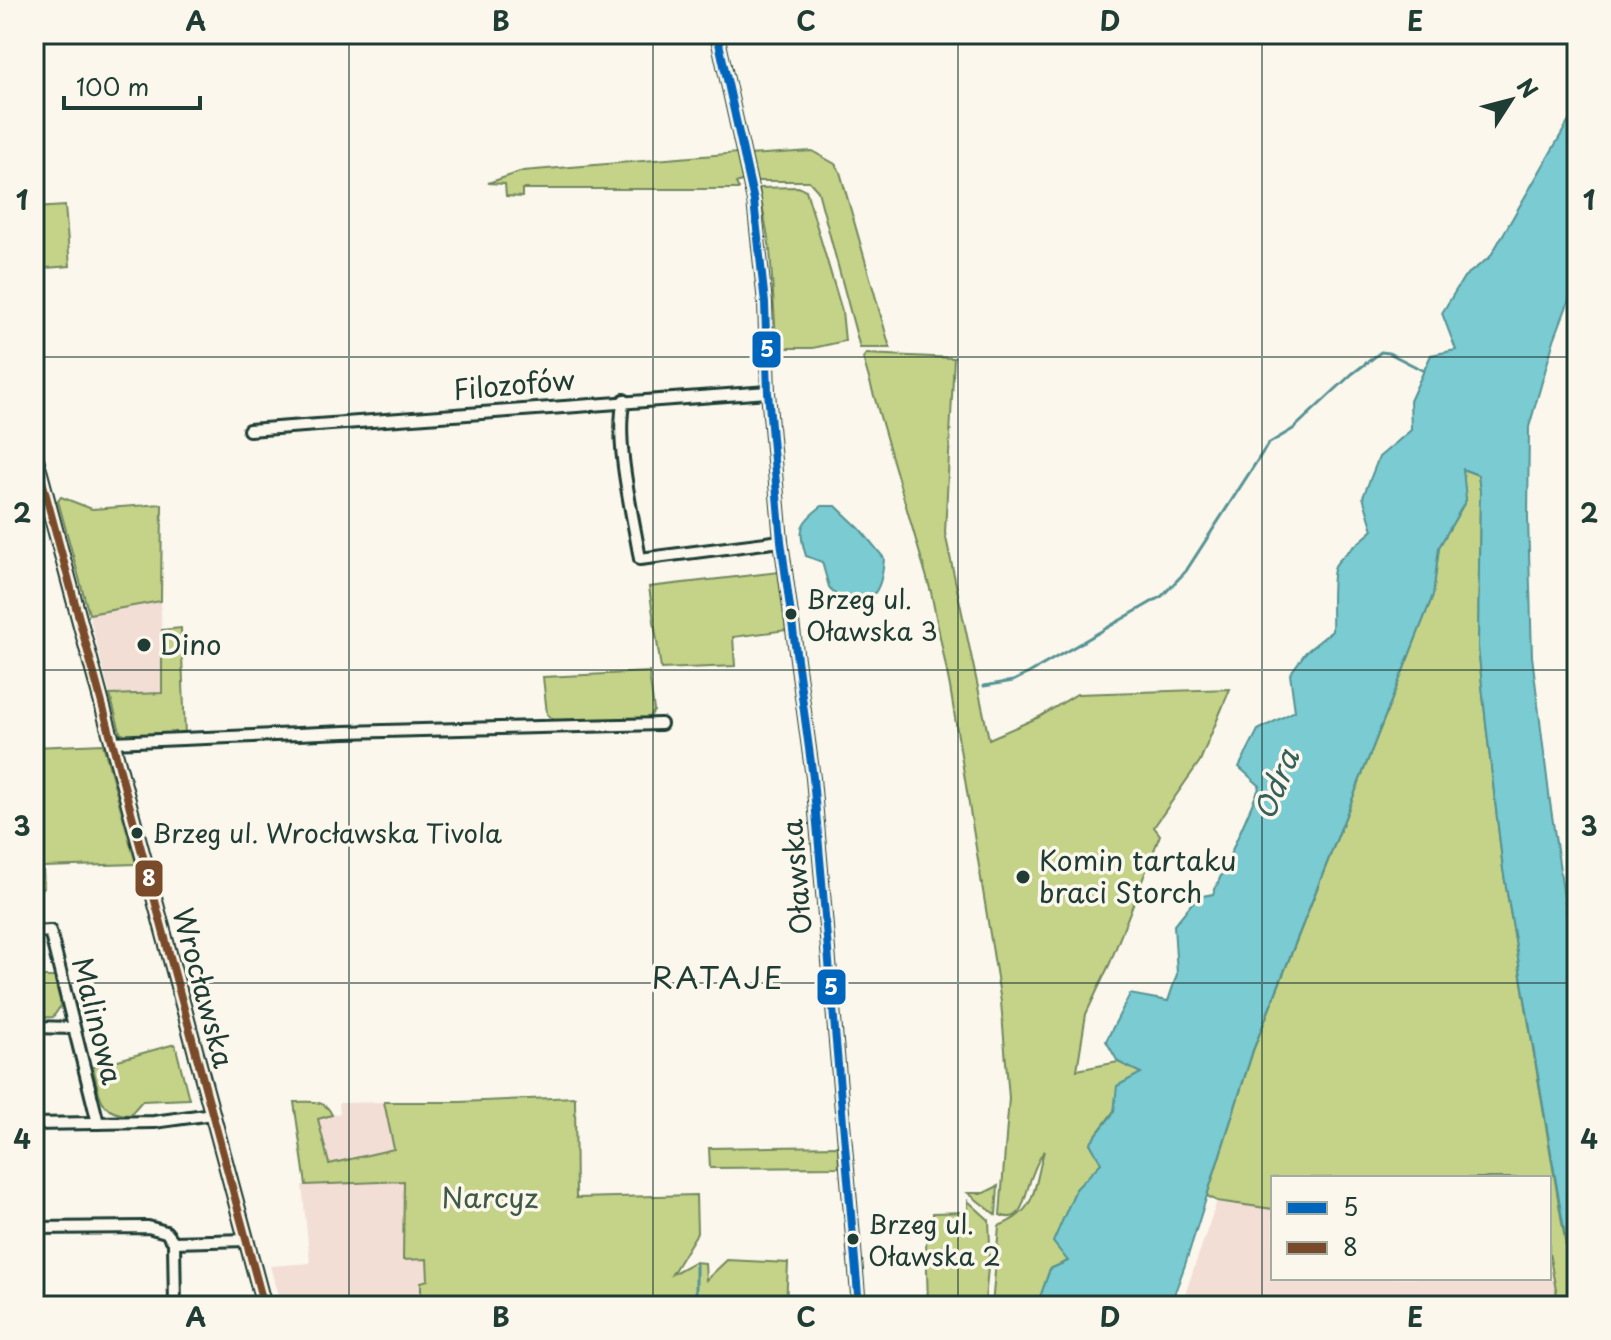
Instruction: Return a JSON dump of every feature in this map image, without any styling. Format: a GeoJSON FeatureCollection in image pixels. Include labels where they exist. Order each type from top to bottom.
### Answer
{"type":"FeatureCollection","features":[{"type":"Feature","properties":{"kind":"street","name":"Oławska"},"geometry":{"type":"LineString","coordinates":[[717,34],[754,201],[765,303],[768,392],[781,541],[813,778],[859,1306]]}},
{"type":"Feature","properties":{"kind":"street","name":"Filozofów"},"geometry":{"type":"LineString","coordinates":[[249,430],[624,400],[768,392]]}},
{"type":"Feature","properties":{"kind":"street"},"geometry":{"type":"LineString","coordinates":[[624,400],[621,413],[626,479],[640,559],[781,541]]}},
{"type":"Feature","properties":{"kind":"street","name":"Wrocławska"},"geometry":{"type":"LineString","coordinates":[[34,451],[264,1306]]}},
{"type":"Feature","properties":{"kind":"street"},"geometry":{"type":"LineString","coordinates":[[112,742],[360,731],[661,724]]}},
{"type":"Feature","properties":{"kind":"street","name":"Malinowa"},"geometry":{"type":"LineString","coordinates":[[34,932],[50,931],[98,1123]]}},
{"type":"Feature","properties":{"kind":"street"},"geometry":{"type":"LineString","coordinates":[[34,1027],[73,1028]]}},
{"type":"Feature","properties":{"kind":"street"},"geometry":{"type":"LineString","coordinates":[[34,1124],[154,1122],[212,1114]]}},
{"type":"Feature","properties":{"kind":"street"},"geometry":{"type":"LineString","coordinates":[[34,1228],[148,1227],[166,1232],[174,1242],[175,1306]]}},
{"type":"Feature","properties":{"kind":"street"},"geometry":{"type":"LineString","coordinates":[[174,1242],[247,1240]]}},
{"type":"Feature","properties":{"kind":"shaded area"},"geometry":{"type":"Polygon","coordinates":[[[161,601],[162,693],[110,695],[89,614],[161,601]]]}},
{"type":"Feature","properties":{"kind":"shaded area"},"geometry":{"type":"Polygon","coordinates":[[[384,1102],[394,1149],[328,1164],[318,1118],[340,1113],[339,1103],[384,1102]]]}},
{"type":"Feature","properties":{"kind":"shaded area"},"geometry":{"type":"Polygon","coordinates":[[[404,1180],[404,1260],[427,1259],[428,1280],[421,1282],[421,1306],[281,1306],[270,1266],[310,1263],[302,1185],[404,1180]]]}},
{"type":"Feature","properties":{"kind":"shaded area"},"geometry":{"type":"Polygon","coordinates":[[[1217,1201],[1271,1209],[1271,1280],[1551,1280],[1551,1264],[1559,1306],[1181,1306],[1217,1201]]]}},
{"type":"Feature","properties":{"kind":"green space"},"geometry":{"type":"Polygon","coordinates":[[[812,151],[835,164],[840,172],[890,348],[860,348],[818,191],[809,181],[754,181],[748,155],[812,151]]]}},
{"type":"Feature","properties":{"kind":"green space"},"geometry":{"type":"Polygon","coordinates":[[[738,153],[744,180],[736,183],[739,189],[522,189],[522,197],[506,196],[505,184],[488,183],[523,171],[738,153]]]}},
{"type":"Feature","properties":{"kind":"green space"},"geometry":{"type":"Polygon","coordinates":[[[798,187],[806,190],[842,311],[845,341],[813,348],[787,348],[777,353],[770,249],[759,188],[798,187]]]}},
{"type":"Feature","properties":{"kind":"green space"},"geometry":{"type":"Polygon","coordinates":[[[65,206],[70,266],[34,269],[34,208],[65,206]]]}},
{"type":"Feature","properties":{"kind":"green space"},"geometry":{"type":"Polygon","coordinates":[[[866,354],[954,358],[945,533],[989,739],[1039,717],[1077,694],[1230,689],[1200,761],[1154,827],[1160,835],[1110,963],[1086,1014],[1077,1070],[1118,1062],[1142,1073],[1090,1143],[1102,1163],[1076,1189],[1054,1242],[1068,1261],[1050,1269],[1037,1306],[992,1306],[999,1226],[1012,1220],[1027,1206],[1044,1151],[1020,1210],[1013,1217],[1000,1215],[1009,1098],[1001,1002],[950,687],[931,592],[863,358],[866,354]]]}},
{"type":"Feature","properties":{"kind":"green space"},"geometry":{"type":"Polygon","coordinates":[[[1462,469],[1478,475],[1478,646],[1503,869],[1576,1306],[1559,1306],[1551,1264],[1551,1176],[1271,1176],[1271,1209],[1217,1201],[1207,1196],[1253,1051],[1433,595],[1439,547],[1466,500],[1462,469]]]}},
{"type":"Feature","properties":{"kind":"green space"},"geometry":{"type":"Polygon","coordinates":[[[61,497],[92,509],[162,504],[161,601],[89,614],[58,501],[61,497]]]}},
{"type":"Feature","properties":{"kind":"green space"},"geometry":{"type":"Polygon","coordinates":[[[779,572],[787,630],[733,637],[735,666],[661,669],[649,587],[779,572]]]}},
{"type":"Feature","properties":{"kind":"green space"},"geometry":{"type":"Polygon","coordinates":[[[181,628],[185,736],[121,735],[110,695],[162,693],[162,630],[181,628]]]}},
{"type":"Feature","properties":{"kind":"green space"},"geometry":{"type":"Polygon","coordinates":[[[649,672],[654,711],[648,719],[555,721],[547,714],[543,677],[649,672]]]}},
{"type":"Feature","properties":{"kind":"green space"},"geometry":{"type":"Polygon","coordinates":[[[103,744],[136,864],[43,867],[44,888],[34,889],[34,747],[103,744]]]}},
{"type":"Feature","properties":{"kind":"green space"},"geometry":{"type":"Polygon","coordinates":[[[34,977],[55,977],[62,1004],[53,1017],[34,1018],[34,977]]]}},
{"type":"Feature","properties":{"kind":"green space"},"geometry":{"type":"Polygon","coordinates":[[[175,1044],[189,1099],[142,1101],[130,1115],[119,1114],[106,1106],[99,1093],[93,1067],[175,1044]]]}},
{"type":"Feature","properties":{"kind":"green space","name":"Narcyz"},"geometry":{"type":"Polygon","coordinates":[[[575,1097],[576,1198],[696,1195],[697,1233],[672,1274],[694,1262],[705,1263],[706,1280],[727,1260],[788,1263],[786,1306],[421,1306],[421,1282],[428,1280],[427,1259],[403,1260],[404,1181],[306,1185],[294,1102],[316,1102],[325,1106],[332,1115],[318,1119],[329,1164],[394,1149],[384,1102],[575,1097]]]}},
{"type":"Feature","properties":{"kind":"green space"},"geometry":{"type":"Polygon","coordinates":[[[838,1146],[839,1167],[710,1168],[709,1148],[838,1146]]]}},
{"type":"Feature","properties":{"kind":"green space"},"geometry":{"type":"Polygon","coordinates":[[[998,1186],[996,1215],[968,1193],[984,1193],[998,1186]]]}},
{"type":"Feature","properties":{"kind":"green space"},"geometry":{"type":"Polygon","coordinates":[[[968,1201],[989,1220],[985,1301],[928,1304],[926,1240],[934,1239],[933,1213],[968,1212],[968,1201]]]}},
{"type":"Feature","properties":{"kind":"water","name":"Odra"},"geometry":{"type":"Polygon","coordinates":[[[1577,107],[1577,279],[1554,340],[1529,427],[1528,518],[1532,656],[1577,986],[1577,1306],[1503,869],[1478,646],[1480,491],[1478,475],[1463,469],[1466,500],[1439,547],[1433,595],[1253,1050],[1170,1306],[1037,1306],[1050,1269],[1068,1261],[1053,1242],[1076,1189],[1101,1163],[1090,1143],[1114,1112],[1117,1086],[1141,1073],[1118,1062],[1106,1041],[1130,994],[1168,1001],[1177,974],[1174,925],[1197,897],[1213,894],[1260,786],[1239,767],[1258,730],[1295,711],[1290,674],[1306,652],[1332,631],[1335,566],[1373,530],[1363,497],[1379,457],[1411,430],[1410,401],[1431,355],[1456,350],[1442,313],[1464,277],[1490,257],[1577,107]]]}},
{"type":"Feature","properties":{"kind":"water"},"geometry":{"type":"Polygon","coordinates":[[[822,506],[836,506],[884,558],[882,577],[876,592],[864,601],[844,605],[829,587],[822,562],[806,556],[802,527],[822,506]]]}},
{"type":"Feature","properties":{"kind":"waterway"},"geometry":{"type":"LineString","coordinates":[[984,686],[1013,681],[1029,673],[1162,596],[1186,571],[1268,444],[1293,429],[1352,374],[1381,352],[1424,371]]}},
{"type":"Feature","properties":{"kind":"waterway"},"geometry":{"type":"LineString","coordinates":[[696,1264],[696,1306]]}},
{"type":"Feature","properties":{"kind":"transit line","name":"5"},"geometry":{"type":"LineString","coordinates":[[717,34],[754,201],[765,303],[768,392],[781,541],[813,778],[859,1306]]}},
{"type":"Feature","properties":{"kind":"transit line","name":"8"},"geometry":{"type":"LineString","coordinates":[[34,451],[264,1306]]}},
{"type":"Feature","properties":{"kind":"place","name":"Brzeg ul. Oławska 3"},"geometry":{"type":"Point","coordinates":[791,614]}},
{"type":"Feature","properties":{"kind":"place","name":"Dino"},"geometry":{"type":"Point","coordinates":[144,645]}},
{"type":"Feature","properties":{"kind":"place","name":"Brzeg ul. Wrocławska Tivola"},"geometry":{"type":"Point","coordinates":[137,833]}},
{"type":"Feature","properties":{"kind":"place","name":"Komin tartaku braci Storch"},"geometry":{"type":"Point","coordinates":[1023,877]}},
{"type":"Feature","properties":{"kind":"place","name":"Brzeg ul. Oławska 2"},"geometry":{"type":"Point","coordinates":[853,1239]}},
{"type":"Feature","properties":{"kind":"district","name":"RATAJE"},"geometry":{"type":"Point","coordinates":[718,979]}}]}
